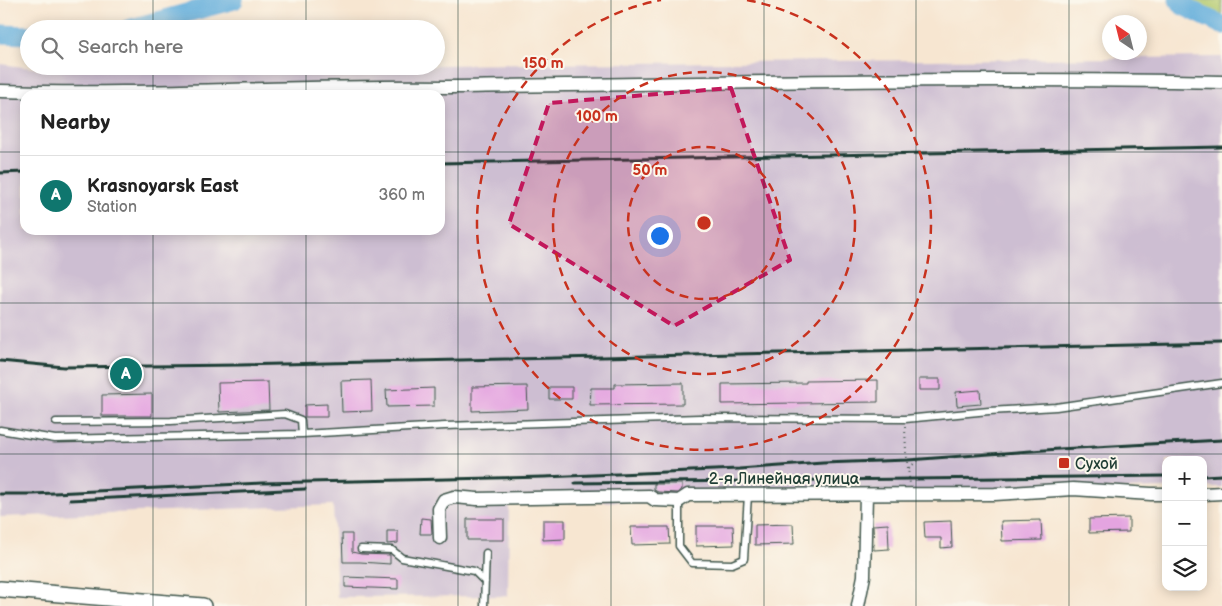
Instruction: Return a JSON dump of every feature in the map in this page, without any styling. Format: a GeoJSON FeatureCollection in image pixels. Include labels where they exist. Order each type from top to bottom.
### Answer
{"type":"FeatureCollection","features":[{"type":"Feature","properties":{"kind":"street"},"geometry":{"type":"LineString","coordinates":[[197,90],[384,86],[978,80],[1222,82]]}},
{"type":"Feature","properties":{"kind":"street"},"geometry":{"type":"LineString","coordinates":[[0,91],[20,92]]}},
{"type":"Feature","properties":{"kind":"street","name":"2-я Линейная улица"},"geometry":{"type":"LineString","coordinates":[[440,538],[439,509],[444,500],[454,497],[649,496],[655,500],[679,501],[688,495],[995,494],[1074,489],[1162,494]]}},
{"type":"Feature","properties":{"kind":"street"},"geometry":{"type":"LineString","coordinates":[[1207,494],[1222,493]]}},
{"type":"Feature","properties":{"kind":"street"},"geometry":{"type":"LineString","coordinates":[[858,606],[864,576],[866,495]]}},
{"type":"Feature","properties":{"kind":"street"},"geometry":{"type":"LineString","coordinates":[[0,589],[203,606]]}},
{"type":"Feature","properties":{"kind":"lane"},"geometry":{"type":"LineString","coordinates":[[0,430],[55,439],[302,434],[445,426],[699,418],[905,420],[1056,406],[1222,383]]}},
{"type":"Feature","properties":{"kind":"lane"},"geometry":{"type":"LineString","coordinates":[[56,422],[171,420],[285,414],[301,420],[302,434]]}},
{"type":"Feature","properties":{"kind":"lane"},"geometry":{"type":"LineString","coordinates":[[679,501],[679,546],[692,563],[732,564],[744,559],[748,495]]}},
{"type":"Feature","properties":{"kind":"lane"},"geometry":{"type":"LineString","coordinates":[[361,549],[392,550],[402,558],[474,571],[485,582]]}},
{"type":"Feature","properties":{"kind":"lane"},"geometry":{"type":"LineString","coordinates":[[484,606],[486,553]]}},
{"type":"Feature","properties":{"kind":"path"},"geometry":{"type":"LineString","coordinates":[[905,420],[906,452],[911,486],[916,484]]}},
{"type":"Feature","properties":{"kind":"path"},"geometry":{"type":"LineString","coordinates":[[909,468],[916,461]]}},
{"type":"Feature","properties":{"kind":"highlighted area"},"geometry":{"type":"Polygon","coordinates":[[[731,88],[790,260],[674,326],[509,224],[549,103],[731,88]]]}},
{"type":"Feature","properties":{"kind":"shaded area"},"geometry":{"type":"Polygon","coordinates":[[[1222,57],[1222,487],[1207,487],[1207,456],[1162,456],[1162,488],[509,504],[508,596],[337,597],[333,505],[0,517],[0,64],[20,66],[20,75],[445,75],[445,65],[1102,58],[1102,60],[1147,60],[1147,58],[1222,57]]]}},
{"type":"Feature","properties":{"kind":"green space"},"geometry":{"type":"Polygon","coordinates":[[[1192,0],[1222,0],[1222,16],[1195,4],[1192,0]]]}},
{"type":"Feature","properties":{"kind":"building"},"geometry":{"type":"Polygon","coordinates":[[[919,379],[940,379],[940,390],[919,390],[919,379]]]}},
{"type":"Feature","properties":{"kind":"building"},"geometry":{"type":"Polygon","coordinates":[[[371,380],[372,411],[342,412],[341,381],[371,380]]]}},
{"type":"Feature","properties":{"kind":"building"},"geometry":{"type":"Polygon","coordinates":[[[878,380],[878,402],[722,404],[722,384],[878,380]]]}},
{"type":"Feature","properties":{"kind":"building"},"geometry":{"type":"Polygon","coordinates":[[[268,382],[269,410],[219,412],[218,383],[268,382]]]}},
{"type":"Feature","properties":{"kind":"building"},"geometry":{"type":"Polygon","coordinates":[[[683,383],[683,404],[590,405],[591,388],[615,388],[615,384],[683,383]]]}},
{"type":"Feature","properties":{"kind":"building"},"geometry":{"type":"Polygon","coordinates":[[[527,386],[528,409],[472,411],[472,387],[527,386]]]}},
{"type":"Feature","properties":{"kind":"building"},"geometry":{"type":"Polygon","coordinates":[[[549,387],[572,387],[572,399],[549,399],[549,387]]]}},
{"type":"Feature","properties":{"kind":"building"},"geometry":{"type":"Polygon","coordinates":[[[434,388],[434,406],[387,407],[386,390],[434,388]]]}},
{"type":"Feature","properties":{"kind":"building"},"geometry":{"type":"Polygon","coordinates":[[[980,390],[981,404],[957,406],[956,392],[980,390]]]}},
{"type":"Feature","properties":{"kind":"building"},"geometry":{"type":"Polygon","coordinates":[[[152,394],[152,416],[102,416],[102,395],[152,394]]]}},
{"type":"Feature","properties":{"kind":"building"},"geometry":{"type":"Polygon","coordinates":[[[327,404],[327,417],[305,417],[305,405],[327,404]]]}},
{"type":"Feature","properties":{"kind":"building"},"geometry":{"type":"Polygon","coordinates":[[[654,484],[682,484],[682,489],[677,493],[658,492],[654,490],[654,484]]]}},
{"type":"Feature","properties":{"kind":"building"},"geometry":{"type":"Polygon","coordinates":[[[421,518],[431,519],[432,534],[420,534],[421,518]]]}},
{"type":"Feature","properties":{"kind":"building"},"geometry":{"type":"Polygon","coordinates":[[[1129,518],[1129,532],[1089,533],[1089,519],[1129,518]]]}},
{"type":"Feature","properties":{"kind":"building"},"geometry":{"type":"Polygon","coordinates":[[[467,519],[504,519],[504,540],[467,540],[467,519]]]}},
{"type":"Feature","properties":{"kind":"building"},"geometry":{"type":"Polygon","coordinates":[[[543,520],[565,520],[565,539],[543,540],[543,520]]]}},
{"type":"Feature","properties":{"kind":"building"},"geometry":{"type":"Polygon","coordinates":[[[1041,520],[1042,540],[1002,541],[1001,521],[1041,520]]]}},
{"type":"Feature","properties":{"kind":"building"},"geometry":{"type":"Polygon","coordinates":[[[951,521],[952,547],[941,548],[941,538],[925,538],[924,522],[951,521]]]}},
{"type":"Feature","properties":{"kind":"building"},"geometry":{"type":"Polygon","coordinates":[[[793,524],[794,544],[755,545],[755,525],[793,524]]]}},
{"type":"Feature","properties":{"kind":"building"},"geometry":{"type":"Polygon","coordinates":[[[888,524],[889,549],[874,550],[873,525],[888,524]]]}},
{"type":"Feature","properties":{"kind":"building"},"geometry":{"type":"Polygon","coordinates":[[[696,526],[733,526],[734,545],[696,546],[696,526]]]}},
{"type":"Feature","properties":{"kind":"building"},"geometry":{"type":"Polygon","coordinates":[[[631,527],[669,527],[670,544],[632,545],[631,527]]]}},
{"type":"Feature","properties":{"kind":"building"},"geometry":{"type":"Polygon","coordinates":[[[387,531],[398,531],[398,543],[387,544],[387,531]]]}},
{"type":"Feature","properties":{"kind":"building"},"geometry":{"type":"Polygon","coordinates":[[[342,534],[352,534],[352,552],[390,555],[390,564],[343,562],[342,534]]]}},
{"type":"Feature","properties":{"kind":"building"},"geometry":{"type":"Polygon","coordinates":[[[345,577],[398,579],[398,589],[345,587],[345,577]]]}},
{"type":"Feature","properties":{"kind":"waterway"},"geometry":{"type":"LineString","coordinates":[[161,20],[234,0]]}},
{"type":"Feature","properties":{"kind":"waterway"},"geometry":{"type":"LineString","coordinates":[[1178,0],[1183,6],[1222,25]]}},
{"type":"Feature","properties":{"kind":"waterway"},"geometry":{"type":"LineString","coordinates":[[0,34],[20,35]]}},
{"type":"Feature","properties":{"kind":"railway"},"geometry":{"type":"LineString","coordinates":[[445,163],[1222,147]]}},
{"type":"Feature","properties":{"kind":"railway"},"geometry":{"type":"LineString","coordinates":[[0,173],[20,172]]}},
{"type":"Feature","properties":{"kind":"railway"},"geometry":{"type":"LineString","coordinates":[[0,361],[64,367],[240,365],[1222,343]]}},
{"type":"Feature","properties":{"kind":"railway"},"geometry":{"type":"LineString","coordinates":[[0,494],[262,483],[544,477],[739,469],[1222,440]]}},
{"type":"Feature","properties":{"kind":"railway"},"geometry":{"type":"LineString","coordinates":[[1207,476],[1222,475]]}},
{"type":"Feature","properties":{"kind":"railway"},"geometry":{"type":"LineString","coordinates":[[575,483],[1162,476]]}},
{"type":"Feature","properties":{"kind":"railway"},"geometry":{"type":"LineString","coordinates":[[70,500],[305,489]]}},
{"type":"Feature","properties":{"kind":"place","name":"Krasnoyarsk East"},"geometry":{"type":"Point","coordinates":[126,374]}},
{"type":"Feature","properties":{"kind":"place","name":"Сухой"},"geometry":{"type":"Point","coordinates":[1064,463]}}]}
